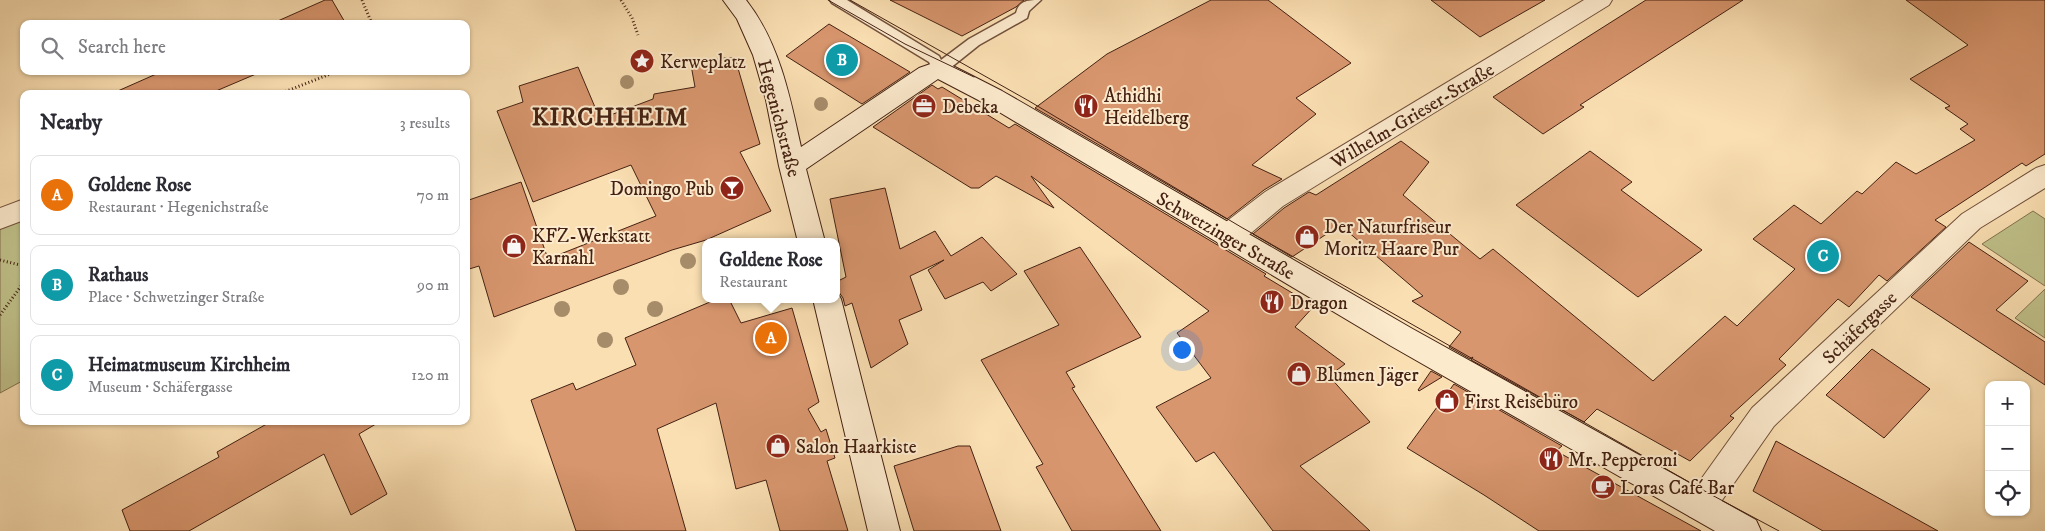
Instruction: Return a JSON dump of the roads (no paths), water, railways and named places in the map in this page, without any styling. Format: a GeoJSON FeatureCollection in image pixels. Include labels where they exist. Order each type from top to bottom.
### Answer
{"type":"FeatureCollection","features":[{"type":"Feature","properties":{"kind":"street","name":"Hegenichstraße"},"geometry":{"type":"LineString","coordinates":[[734,0],[743,9],[765,56],[780,109],[792,166],[811,238]]}},
{"type":"Feature","properties":{"kind":"street","name":"Wilhelm-Grieser-Straße"},"geometry":{"type":"LineString","coordinates":[[1228,236],[1274,199],[1601,0]]}},
{"type":"Feature","properties":{"kind":"street"},"geometry":{"type":"LineString","coordinates":[[792,166],[939,68]]}},
{"type":"Feature","properties":{"kind":"street","name":"Schwetzinger Straße"},"geometry":{"type":"LineString","coordinates":[[939,68],[994,96],[1228,236],[1744,531]]}},
{"type":"Feature","properties":{"kind":"street","name":"Schäfergasse"},"geometry":{"type":"LineString","coordinates":[[1700,506],[1763,417],[1971,220],[2045,175]]}},
{"type":"Feature","properties":{"kind":"street"},"geometry":{"type":"LineString","coordinates":[[0,220],[20,211]]}},
{"type":"Feature","properties":{"kind":"street"},"geometry":{"type":"LineString","coordinates":[[828,303],[884,531]]}},
{"type":"Feature","properties":{"kind":"lane"},"geometry":{"type":"LineString","coordinates":[[841,1],[934,59],[939,68],[974,42],[1022,15],[1023,8],[1034,0]]}},
{"type":"Feature","properties":{"kind":"tram line"},"geometry":{"type":"LineString","coordinates":[[828,0],[905,44],[974,77]]}},
{"type":"Feature","properties":{"kind":"tram line"},"geometry":{"type":"LineString","coordinates":[[850,0],[1029,101],[1241,227],[1710,494],[1779,531]]}},
{"type":"Feature","properties":{"kind":"place","name":"Rathaus"},"geometry":{"type":"Point","coordinates":[842,60]}},
{"type":"Feature","properties":{"kind":"place","name":"Kerweplatz"},"geometry":{"type":"Point","coordinates":[642,61]}},
{"type":"Feature","properties":{"kind":"place","name":"Debeka"},"geometry":{"type":"Point","coordinates":[924,106]}},
{"type":"Feature","properties":{"kind":"place","name":"Athidhi Heidelberg"},"geometry":{"type":"Point","coordinates":[1086,106]}},
{"type":"Feature","properties":{"kind":"place","name":"Domingo Pub"},"geometry":{"type":"Point","coordinates":[732,188]}},
{"type":"Feature","properties":{"kind":"place","name":"Der Naturfriseur Moritz Haare Pur"},"geometry":{"type":"Point","coordinates":[1307,237]}},
{"type":"Feature","properties":{"kind":"place","name":"KFZ-Werkstatt Karnahl"},"geometry":{"type":"Point","coordinates":[514,246]}},
{"type":"Feature","properties":{"kind":"place","name":"Heimatmuseum Kirchheim"},"geometry":{"type":"Point","coordinates":[1823,256]}},
{"type":"Feature","properties":{"kind":"place","name":"Dragon"},"geometry":{"type":"Point","coordinates":[1272,302]}},
{"type":"Feature","properties":{"kind":"place","name":"Goldene Rose"},"geometry":{"type":"Point","coordinates":[771,338]}},
{"type":"Feature","properties":{"kind":"place","name":"Blumen Jäger"},"geometry":{"type":"Point","coordinates":[1299,374]}},
{"type":"Feature","properties":{"kind":"place","name":"First Reisebüro"},"geometry":{"type":"Point","coordinates":[1447,401]}},
{"type":"Feature","properties":{"kind":"place","name":"Salon Haarkiste"},"geometry":{"type":"Point","coordinates":[778,446]}},
{"type":"Feature","properties":{"kind":"place","name":"Mr. Pepperoni"},"geometry":{"type":"Point","coordinates":[1551,459]}},
{"type":"Feature","properties":{"kind":"place","name":"Loras Café Bar"},"geometry":{"type":"Point","coordinates":[1603,487]}},
{"type":"Feature","properties":{"kind":"district","name":"KIRCHHEIM"},"geometry":{"type":"Point","coordinates":[610,117]}}]}
